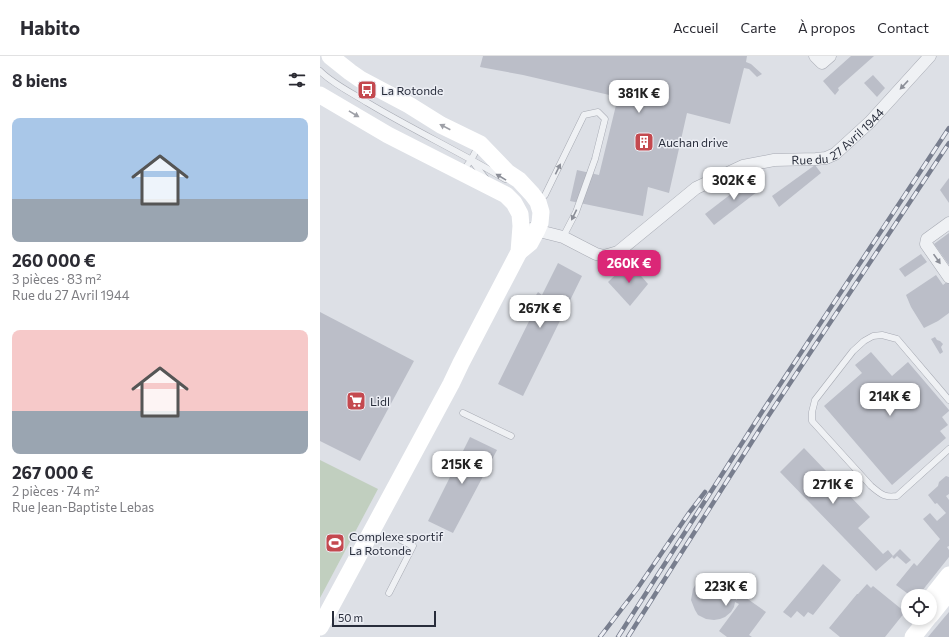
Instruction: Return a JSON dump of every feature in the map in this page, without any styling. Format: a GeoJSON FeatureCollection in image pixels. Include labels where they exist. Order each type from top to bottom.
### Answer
{"type":"FeatureCollection","features":[{"type":"Feature","properties":{"kind":"street"},"geometry":{"type":"LineString","coordinates":[[320,627],[451,384],[519,252],[533,219],[532,194],[518,180],[507,172],[480,144],[441,125],[360,79],[330,56]]}},
{"type":"Feature","properties":{"kind":"street"},"geometry":{"type":"LineString","coordinates":[[815,56],[822,63],[830,56]]}},
{"type":"Feature","properties":{"kind":"street","name":"Rue du 27 Avril 1944"},"geometry":{"type":"LineString","coordinates":[[533,219],[596,254],[604,256],[614,254],[696,188],[743,166],[774,160],[826,158],[834,154],[870,122],[930,56]]}},
{"type":"Feature","properties":{"kind":"street"},"geometry":{"type":"LineString","coordinates":[[320,95],[388,135],[466,166],[491,186],[506,194],[514,203],[520,214],[533,219]]}},
{"type":"Feature","properties":{"kind":"street"},"geometry":{"type":"LineString","coordinates":[[949,223],[927,239],[926,244],[949,277]]}},
{"type":"Feature","properties":{"kind":"street"},"geometry":{"type":"LineString","coordinates":[[937,590],[949,575]]}},
{"type":"Feature","properties":{"kind":"street"},"geometry":{"type":"LineString","coordinates":[[937,607],[949,592]]}},
{"type":"Feature","properties":{"kind":"street"},"geometry":{"type":"LineString","coordinates":[[900,637],[909,625]]}},
{"type":"Feature","properties":{"kind":"street"},"geometry":{"type":"LineString","coordinates":[[913,637],[922,625]]}},
{"type":"Feature","properties":{"kind":"lane"},"geometry":{"type":"LineString","coordinates":[[320,70],[332,81],[383,111],[466,166],[507,180],[512,185]]}},
{"type":"Feature","properties":{"kind":"lane"},"geometry":{"type":"LineString","coordinates":[[533,219],[584,115],[598,112],[605,119],[595,159],[576,212],[563,237]]}},
{"type":"Feature","properties":{"kind":"lane"},"geometry":{"type":"LineString","coordinates":[[466,166],[480,144]]}},
{"type":"Feature","properties":{"kind":"lane"},"geometry":{"type":"LineString","coordinates":[[949,400],[897,339],[882,335],[873,336],[864,340],[853,351],[815,400],[812,412],[812,421],[872,486],[882,494],[890,497],[897,496],[949,449]]}},
{"type":"Feature","properties":{"kind":"lane"},"geometry":{"type":"LineString","coordinates":[[463,413],[511,436]]}},
{"type":"Feature","properties":{"kind":"lane"},"geometry":{"type":"LineString","coordinates":[[389,593],[413,546],[399,540]]}},
{"type":"Feature","properties":{"kind":"green space","name":"Complexe sportif La Rotonde"},"geometry":{"type":"Polygon","coordinates":[[[320,460],[378,489],[320,598],[320,460]]]}},
{"type":"Feature","properties":{"kind":"building"},"geometry":{"type":"Polygon","coordinates":[[[483,56],[747,56],[746,62],[751,64],[762,74],[757,77],[749,69],[744,68],[730,124],[687,113],[669,193],[648,187],[643,216],[570,201],[577,170],[599,175],[618,97],[523,75],[480,67],[483,56]]]}},
{"type":"Feature","properties":{"kind":"building"},"geometry":{"type":"Polygon","coordinates":[[[851,56],[874,56],[838,88],[839,90],[835,95],[823,81],[851,56]]]}},
{"type":"Feature","properties":{"kind":"building"},"geometry":{"type":"Polygon","coordinates":[[[873,75],[885,88],[877,97],[864,83],[873,75]]]}},
{"type":"Feature","properties":{"kind":"building"},"geometry":{"type":"Polygon","coordinates":[[[815,165],[821,173],[779,207],[772,196],[815,165]]]}},
{"type":"Feature","properties":{"kind":"building"},"geometry":{"type":"Polygon","coordinates":[[[753,177],[762,188],[714,225],[705,214],[753,177]]]}},
{"type":"Feature","properties":{"kind":"building"},"geometry":{"type":"Polygon","coordinates":[[[949,178],[949,203],[940,190],[949,178]]]}},
{"type":"Feature","properties":{"kind":"building"},"geometry":{"type":"Polygon","coordinates":[[[949,233],[949,265],[934,244],[949,233]]]}},
{"type":"Feature","properties":{"kind":"building"},"geometry":{"type":"Polygon","coordinates":[[[921,254],[927,262],[905,277],[899,269],[921,254]]]}},
{"type":"Feature","properties":{"kind":"building"},"geometry":{"type":"Polygon","coordinates":[[[629,262],[648,284],[630,306],[608,282],[629,262]]]}},
{"type":"Feature","properties":{"kind":"building"},"geometry":{"type":"Polygon","coordinates":[[[558,263],[582,276],[523,396],[498,384],[538,303],[533,300],[538,292],[542,295],[558,263]]]}},
{"type":"Feature","properties":{"kind":"building"},"geometry":{"type":"Polygon","coordinates":[[[936,275],[943,285],[948,281],[949,282],[949,313],[938,321],[924,328],[911,307],[906,295],[936,275]]]}},
{"type":"Feature","properties":{"kind":"building","name":"Lidl"},"geometry":{"type":"Polygon","coordinates":[[[320,312],[414,361],[360,461],[320,441],[320,312]]]}},
{"type":"Feature","properties":{"kind":"building"},"geometry":{"type":"Polygon","coordinates":[[[935,337],[943,344],[941,347],[943,352],[940,354],[931,339],[935,337]]]}},
{"type":"Feature","properties":{"kind":"building"},"geometry":{"type":"Polygon","coordinates":[[[871,352],[892,376],[908,362],[949,410],[942,417],[948,425],[940,431],[946,438],[892,485],[824,406],[862,373],[855,365],[871,352]]]}},
{"type":"Feature","properties":{"kind":"building"},"geometry":{"type":"Polygon","coordinates":[[[470,437],[497,450],[453,533],[428,521],[470,437]]]}},
{"type":"Feature","properties":{"kind":"building"},"geometry":{"type":"Polygon","coordinates":[[[804,448],[870,517],[858,528],[883,554],[888,550],[893,556],[876,571],[780,472],[804,448]]]}},
{"type":"Feature","properties":{"kind":"building"},"geometry":{"type":"Polygon","coordinates":[[[946,476],[949,477],[949,494],[946,496],[949,500],[949,546],[947,547],[949,550],[949,557],[924,589],[901,589],[896,585],[914,563],[917,566],[940,539],[923,519],[930,513],[937,521],[946,513],[937,503],[935,504],[928,495],[938,486],[939,482],[946,476]]]}},
{"type":"Feature","properties":{"kind":"building"},"geometry":{"type":"Polygon","coordinates":[[[900,549],[911,560],[906,564],[897,556],[894,559],[892,557],[900,549]]]}},
{"type":"Feature","properties":{"kind":"building"},"geometry":{"type":"Polygon","coordinates":[[[823,564],[841,580],[813,615],[808,612],[804,617],[797,611],[791,618],[783,612],[823,564]]]}},
{"type":"Feature","properties":{"kind":"building"},"geometry":{"type":"Polygon","coordinates":[[[707,576],[724,578],[733,587],[736,600],[742,595],[766,612],[749,635],[752,637],[727,637],[719,631],[739,604],[735,602],[731,612],[720,619],[706,619],[698,615],[691,600],[693,589],[697,582],[707,576]]]}},
{"type":"Feature","properties":{"kind":"building"},"geometry":{"type":"Polygon","coordinates":[[[867,584],[871,588],[873,586],[901,609],[901,617],[885,637],[840,637],[829,628],[867,584]]]}},
{"type":"Feature","properties":{"kind":"building"},"geometry":{"type":"Polygon","coordinates":[[[949,612],[949,637],[928,637],[943,619],[949,612]]]}},
{"type":"Feature","properties":{"kind":"railway"},"geometry":{"type":"LineString","coordinates":[[618,637],[760,415],[949,128]]}},
{"type":"Feature","properties":{"kind":"railway"},"geometry":{"type":"LineString","coordinates":[[628,637],[767,418],[949,143]]}},
{"type":"Feature","properties":{"kind":"railway"},"geometry":{"type":"LineString","coordinates":[[600,637],[637,589],[705,492]]}},
{"type":"Feature","properties":{"kind":"place","name":"La Rotonde"},"geometry":{"type":"Point","coordinates":[367,90]}},
{"type":"Feature","properties":{"kind":"place","name":"Auchan drive"},"geometry":{"type":"Point","coordinates":[644,142]}},
{"type":"Feature","properties":{"kind":"place","name":"Lidl"},"geometry":{"type":"Point","coordinates":[356,401]}},
{"type":"Feature","properties":{"kind":"place","name":"Complexe sportif La Rotonde"},"geometry":{"type":"Point","coordinates":[335,543]}}]}
